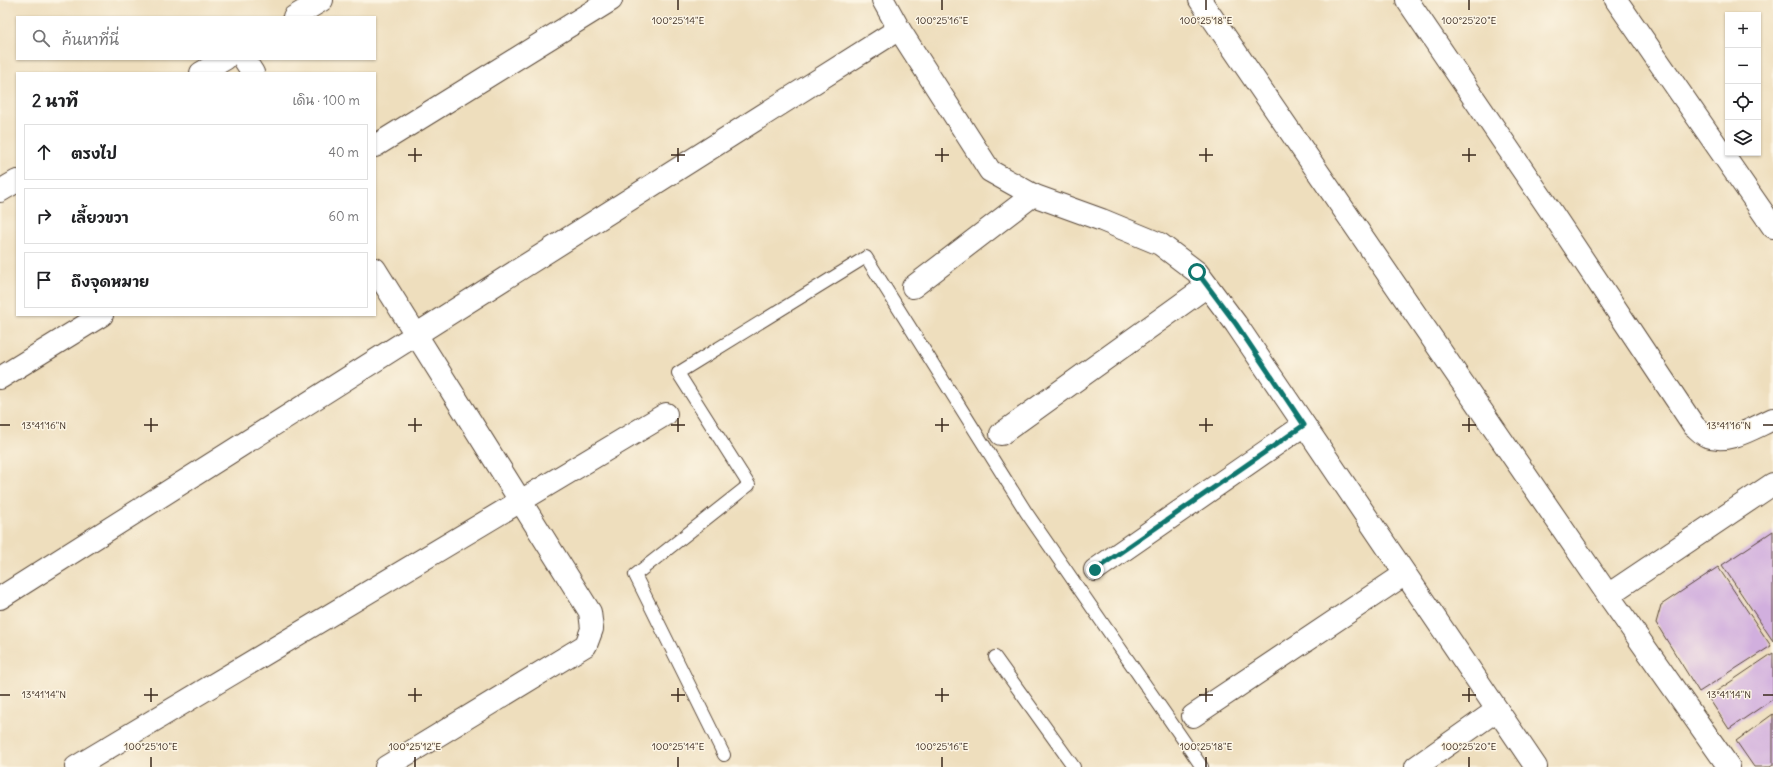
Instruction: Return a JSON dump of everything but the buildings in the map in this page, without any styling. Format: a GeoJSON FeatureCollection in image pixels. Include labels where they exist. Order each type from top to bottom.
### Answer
{"type":"FeatureCollection","features":[{"type":"Feature","properties":{"kind":"street"},"geometry":{"type":"LineString","coordinates":[[296,16],[322,0]]}},
{"type":"Feature","properties":{"kind":"street"},"geometry":{"type":"LineString","coordinates":[[376,145],[611,0]]}},
{"type":"Feature","properties":{"kind":"street"},"geometry":{"type":"LineString","coordinates":[[883,0],[899,29],[990,171],[1033,195],[1102,220],[1160,244],[1197,272],[1236,324],[1536,767]]}},
{"type":"Feature","properties":{"kind":"street"},"geometry":{"type":"LineString","coordinates":[[1200,0],[1608,595],[1729,767]]}},
{"type":"Feature","properties":{"kind":"street"},"geometry":{"type":"LineString","coordinates":[[1406,0],[1552,213],[1694,426],[1706,436],[1720,439],[1734,436],[1773,419]]}},
{"type":"Feature","properties":{"kind":"street"},"geometry":{"type":"LineString","coordinates":[[1616,0],[1773,227]]}},
{"type":"Feature","properties":{"kind":"street"},"geometry":{"type":"LineString","coordinates":[[0,598],[899,29]]}},
{"type":"Feature","properties":{"kind":"street"},"geometry":{"type":"LineString","coordinates":[[203,72],[223,60]]}},
{"type":"Feature","properties":{"kind":"street"},"geometry":{"type":"LineString","coordinates":[[245,60],[252,72]]}},
{"type":"Feature","properties":{"kind":"street"},"geometry":{"type":"LineString","coordinates":[[0,191],[16,182]]}},
{"type":"Feature","properties":{"kind":"street"},"geometry":{"type":"LineString","coordinates":[[913,287],[1033,195]]}},
{"type":"Feature","properties":{"kind":"street"},"geometry":{"type":"LineString","coordinates":[[376,271],[590,612],[592,629],[586,645],[386,767]]}},
{"type":"Feature","properties":{"kind":"street"},"geometry":{"type":"LineString","coordinates":[[1001,434],[1207,286]]}},
{"type":"Feature","properties":{"kind":"street"},"geometry":{"type":"LineString","coordinates":[[0,378],[100,316]]}},
{"type":"Feature","properties":{"kind":"street"},"geometry":{"type":"LineString","coordinates":[[76,767],[666,414]]}},
{"type":"Feature","properties":{"kind":"street"},"geometry":{"type":"LineString","coordinates":[[1095,570],[1304,425]]}},
{"type":"Feature","properties":{"kind":"street"},"geometry":{"type":"LineString","coordinates":[[1608,595],[1773,484]]}},
{"type":"Feature","properties":{"kind":"street"},"geometry":{"type":"LineString","coordinates":[[1193,716],[1405,574]]}},
{"type":"Feature","properties":{"kind":"street"},"geometry":{"type":"LineString","coordinates":[[1416,767],[1497,710]]}},
{"type":"Feature","properties":{"kind":"lane"},"geometry":{"type":"LineString","coordinates":[[724,755],[635,574],[749,485],[678,372],[866,258],[1026,512],[1202,767]]}},
{"type":"Feature","properties":{"kind":"lane"},"geometry":{"type":"LineString","coordinates":[[995,657],[1074,767]]}},
{"type":"Feature","properties":{"kind":"route"},"geometry":{"type":"LineString","coordinates":[[1095,570],[1304,425],[1236,324],[1197,272]]}}]}
